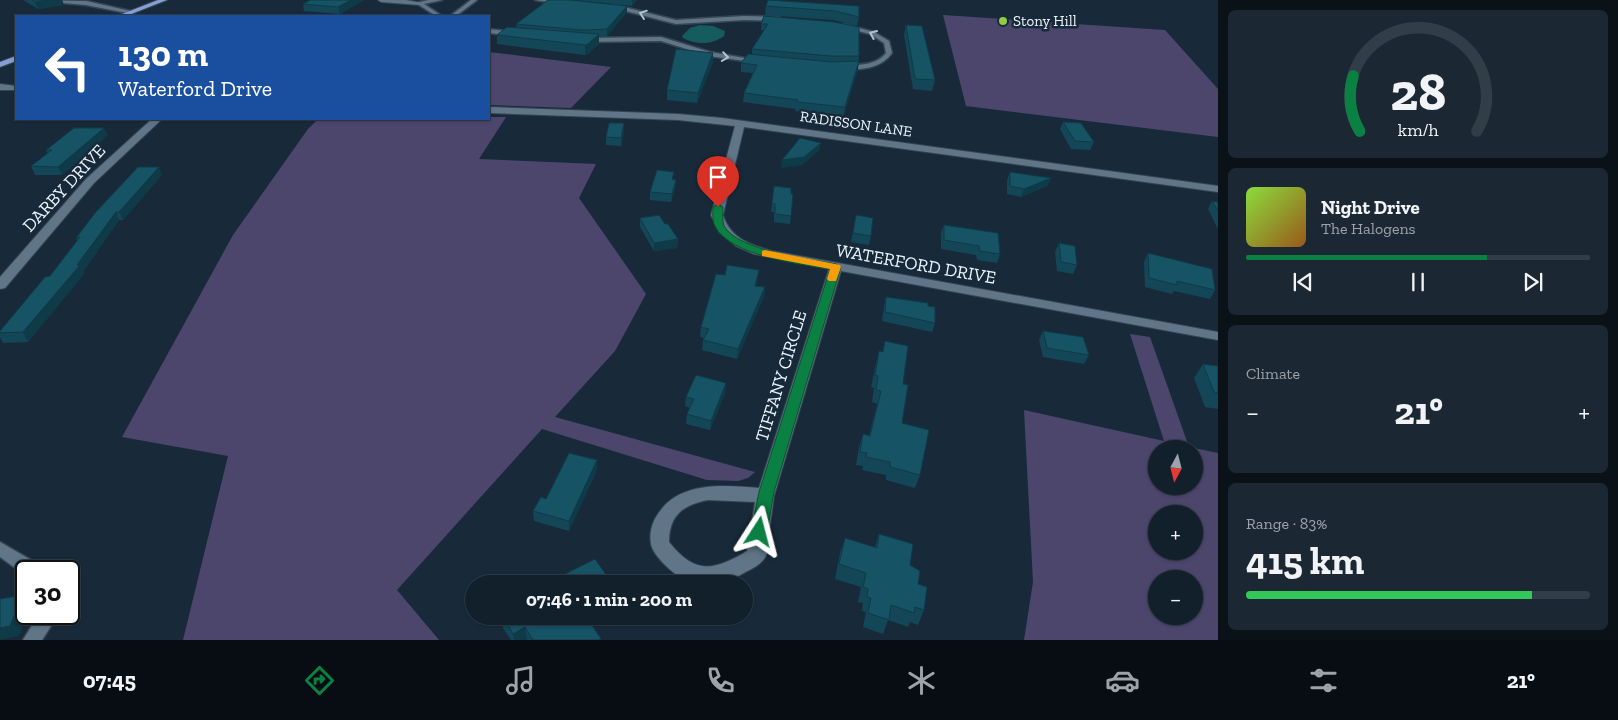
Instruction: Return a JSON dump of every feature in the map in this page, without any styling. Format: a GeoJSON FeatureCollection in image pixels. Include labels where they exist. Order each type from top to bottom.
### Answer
{"type":"FeatureCollection","features":[{"type":"Feature","properties":{"kind":"highway"},"geometry":{"type":"LineString","coordinates":[[123,15],[164,0]]}},
{"type":"Feature","properties":{"kind":"highway"},"geometry":{"type":"LineString","coordinates":[[0,64],[15,58]]}},
{"type":"Feature","properties":{"kind":"street"},"geometry":{"type":"LineString","coordinates":[[381,0],[419,3]]}},
{"type":"Feature","properties":{"kind":"street"},"geometry":{"type":"LineString","coordinates":[[0,87],[15,88]]}},
{"type":"Feature","properties":{"kind":"street","name":"RADISSON LANE"},"geometry":{"type":"LineString","coordinates":[[490,110],[678,117],[740,123],[1218,189]]}},
{"type":"Feature","properties":{"kind":"street","name":"DARBY DRIVE"},"geometry":{"type":"LineString","coordinates":[[0,285],[90,181],[156,120]]}},
{"type":"Feature","properties":{"kind":"street","name":"WATERFORD DRIVE"},"geometry":{"type":"LineString","coordinates":[[740,123],[717,215],[718,224],[723,231],[743,246],[759,252],[836,267],[1218,336]]}},
{"type":"Feature","properties":{"kind":"street","name":"TIFFANY CIRCLE"},"geometry":{"type":"LineString","coordinates":[[765,496],[725,493],[690,497],[674,503],[662,522],[660,544],[672,560],[694,576],[728,573],[756,556],[765,496],[836,267]]}},
{"type":"Feature","properties":{"kind":"lane"},"geometry":{"type":"LineString","coordinates":[[30,0],[86,3],[132,12]]}},
{"type":"Feature","properties":{"kind":"lane"},"geometry":{"type":"LineString","coordinates":[[419,3],[439,0]]}},
{"type":"Feature","properties":{"kind":"lane"},"geometry":{"type":"LineString","coordinates":[[454,15],[474,0]]}},
{"type":"Feature","properties":{"kind":"lane"},"geometry":{"type":"LineString","coordinates":[[538,0],[572,3]]}},
{"type":"Feature","properties":{"kind":"lane"},"geometry":{"type":"LineString","coordinates":[[419,3],[437,15]]}},
{"type":"Feature","properties":{"kind":"lane"},"geometry":{"type":"LineString","coordinates":[[608,6],[625,8],[676,22],[744,18],[786,19]]}},
{"type":"Feature","properties":{"kind":"lane"},"geometry":{"type":"LineString","coordinates":[[671,28],[676,22]]}},
{"type":"Feature","properties":{"kind":"lane"},"geometry":{"type":"LineString","coordinates":[[833,24],[872,33],[885,40],[889,55],[876,63],[837,68]]}},
{"type":"Feature","properties":{"kind":"lane"},"geometry":{"type":"LineString","coordinates":[[490,31],[524,35]]}},
{"type":"Feature","properties":{"kind":"lane"},"geometry":{"type":"LineString","coordinates":[[661,39],[666,33]]}},
{"type":"Feature","properties":{"kind":"lane"},"geometry":{"type":"LineString","coordinates":[[577,40],[661,39],[715,55],[766,61]]}},
{"type":"Feature","properties":{"kind":"lane"},"geometry":{"type":"LineString","coordinates":[[0,549],[17,560]]}},
{"type":"Feature","properties":{"kind":"lane"},"geometry":{"type":"LineString","coordinates":[[32,640],[43,625]]}},
{"type":"Feature","properties":{"kind":"shaded area"},"geometry":{"type":"Polygon","coordinates":[[[943,15],[1165,30],[1218,89],[1218,137],[966,106],[943,15]]]}},
{"type":"Feature","properties":{"kind":"shaded area"},"geometry":{"type":"Polygon","coordinates":[[[700,25],[713,26],[725,31],[724,36],[704,43],[683,38],[682,36],[690,28],[700,25]]]}},
{"type":"Feature","properties":{"kind":"shaded area"},"geometry":{"type":"Polygon","coordinates":[[[490,52],[611,67],[571,108],[490,105],[490,52]]]}},
{"type":"Feature","properties":{"kind":"shaded area"},"geometry":{"type":"Polygon","coordinates":[[[490,117],[506,117],[479,159],[596,164],[579,198],[646,294],[615,351],[555,417],[755,472],[748,478],[738,481],[707,480],[542,429],[397,590],[439,640],[183,640],[228,456],[122,437],[233,235],[308,129],[317,120],[490,120],[490,117]]]}},
{"type":"Feature","properties":{"kind":"shaded area"},"geometry":{"type":"Polygon","coordinates":[[[1130,334],[1150,337],[1187,440],[1164,440],[1130,334]]]}},
{"type":"Feature","properties":{"kind":"shaded area"},"geometry":{"type":"Polygon","coordinates":[[[1024,410],[1159,440],[1148,440],[1148,495],[1203,495],[1203,450],[1218,453],[1218,640],[1024,640],[1033,582],[1024,410]]]}},
{"type":"Feature","properties":{"kind":"building"},"geometry":{"type":"Polygon","coordinates":[[[32,0],[48,0],[35,2],[32,0]]]}},
{"type":"Feature","properties":{"kind":"building"},"geometry":{"type":"Polygon","coordinates":[[[310,0],[351,0],[338,7],[303,4],[310,0]]]}},
{"type":"Feature","properties":{"kind":"building"},"geometry":{"type":"Polygon","coordinates":[[[548,0],[570,0],[627,6],[607,29],[582,30],[516,24],[548,0]]]}},
{"type":"Feature","properties":{"kind":"building"},"geometry":{"type":"Polygon","coordinates":[[[768,0],[859,6],[859,17],[835,11],[766,6],[768,0]]]}},
{"type":"Feature","properties":{"kind":"building"},"geometry":{"type":"Polygon","coordinates":[[[764,16],[834,22],[859,27],[859,56],[831,56],[752,49],[768,24],[761,24],[764,16]]]}},
{"type":"Feature","properties":{"kind":"building"},"geometry":{"type":"Polygon","coordinates":[[[906,25],[922,26],[935,80],[915,79],[906,25]]]}},
{"type":"Feature","properties":{"kind":"building"},"geometry":{"type":"Polygon","coordinates":[[[507,27],[599,34],[585,45],[497,35],[507,27]]]}},
{"type":"Feature","properties":{"kind":"building"},"geometry":{"type":"Polygon","coordinates":[[[676,49],[713,53],[698,93],[667,90],[676,49]]]}},
{"type":"Feature","properties":{"kind":"building"},"geometry":{"type":"Polygon","coordinates":[[[748,54],[831,62],[859,61],[845,107],[797,102],[798,100],[744,93],[757,65],[741,63],[748,54]]]}},
{"type":"Feature","properties":{"kind":"building"},"geometry":{"type":"Polygon","coordinates":[[[1063,122],[1081,123],[1094,142],[1075,141],[1063,122]]]}},
{"type":"Feature","properties":{"kind":"building"},"geometry":{"type":"Polygon","coordinates":[[[609,123],[624,123],[621,138],[606,137],[609,123]]]}},
{"type":"Feature","properties":{"kind":"building"},"geometry":{"type":"Polygon","coordinates":[[[74,128],[104,128],[58,167],[31,166],[52,150],[46,150],[74,128]]]}},
{"type":"Feature","properties":{"kind":"building"},"geometry":{"type":"Polygon","coordinates":[[[800,138],[821,143],[804,157],[782,160],[800,138]]]}},
{"type":"Feature","properties":{"kind":"building"},"geometry":{"type":"Polygon","coordinates":[[[138,167],[159,167],[119,212],[116,212],[77,265],[80,265],[23,332],[0,333],[45,277],[50,276],[80,237],[76,238],[95,213],[138,167]]]}},
{"type":"Feature","properties":{"kind":"building"},"geometry":{"type":"Polygon","coordinates":[[[657,170],[674,172],[672,179],[676,180],[672,194],[650,192],[657,170]]]}},
{"type":"Feature","properties":{"kind":"building"},"geometry":{"type":"Polygon","coordinates":[[[1010,172],[1051,178],[1024,189],[1010,186],[1010,172]]]}},
{"type":"Feature","properties":{"kind":"building"},"geometry":{"type":"Polygon","coordinates":[[[774,186],[791,188],[791,194],[793,194],[791,216],[775,214],[775,204],[772,203],[774,186]]]}},
{"type":"Feature","properties":{"kind":"building"},"geometry":{"type":"Polygon","coordinates":[[[1212,201],[1218,202],[1218,211],[1212,201]]]}},
{"type":"Feature","properties":{"kind":"building"},"geometry":{"type":"Polygon","coordinates":[[[659,215],[678,239],[654,243],[640,218],[659,215]]]}},
{"type":"Feature","properties":{"kind":"building"},"geometry":{"type":"Polygon","coordinates":[[[856,215],[873,218],[871,236],[853,233],[856,215]]]}},
{"type":"Feature","properties":{"kind":"building"},"geometry":{"type":"Polygon","coordinates":[[[944,225],[998,233],[1000,254],[980,251],[979,246],[944,240],[944,225]]]}},
{"type":"Feature","properties":{"kind":"building"},"geometry":{"type":"Polygon","coordinates":[[[1059,243],[1075,246],[1077,265],[1061,262],[1059,243]]]}},
{"type":"Feature","properties":{"kind":"building"},"geometry":{"type":"Polygon","coordinates":[[[1148,253],[1212,269],[1215,290],[1177,281],[1177,285],[1149,278],[1148,253]]]}},
{"type":"Feature","properties":{"kind":"building"},"geometry":{"type":"Polygon","coordinates":[[[727,265],[759,270],[755,286],[765,287],[738,349],[703,340],[709,329],[701,327],[716,274],[725,275],[727,265]]]}},
{"type":"Feature","properties":{"kind":"building"},"geometry":{"type":"Polygon","coordinates":[[[886,297],[928,303],[928,306],[935,307],[935,323],[885,312],[886,297]]]}},
{"type":"Feature","properties":{"kind":"building"},"geometry":{"type":"Polygon","coordinates":[[[1043,331],[1083,337],[1089,355],[1047,348],[1043,331]]]}},
{"type":"Feature","properties":{"kind":"building"},"geometry":{"type":"Polygon","coordinates":[[[885,341],[908,346],[903,384],[908,385],[902,423],[929,430],[920,475],[890,467],[890,462],[866,457],[867,453],[860,452],[863,434],[870,436],[881,391],[876,390],[878,376],[875,375],[879,351],[883,352],[885,341]]]}},
{"type":"Feature","properties":{"kind":"building"},"geometry":{"type":"Polygon","coordinates":[[[1203,364],[1218,366],[1218,393],[1214,392],[1203,364]]]}},
{"type":"Feature","properties":{"kind":"building"},"geometry":{"type":"Polygon","coordinates":[[[696,375],[726,383],[711,421],[687,414],[694,399],[686,397],[696,375]]]}},
{"type":"Feature","properties":{"kind":"building"},"geometry":{"type":"Polygon","coordinates":[[[569,453],[597,460],[569,521],[533,511],[541,497],[546,499],[569,453]]]}},
{"type":"Feature","properties":{"kind":"building"},"geometry":{"type":"Polygon","coordinates":[[[879,534],[913,544],[910,565],[920,571],[918,584],[927,587],[924,610],[915,607],[914,613],[891,605],[889,620],[868,613],[871,598],[867,597],[868,589],[863,587],[866,573],[839,564],[845,538],[877,548],[879,534]]]}},
{"type":"Feature","properties":{"kind":"building"},"geometry":{"type":"Polygon","coordinates":[[[595,559],[606,575],[563,575],[595,559]]]}},
{"type":"Feature","properties":{"kind":"building"},"geometry":{"type":"Polygon","coordinates":[[[15,596],[15,614],[10,626],[0,628],[0,599],[15,596]]]}},
{"type":"Feature","properties":{"kind":"building"},"geometry":{"type":"Polygon","coordinates":[[[508,625],[592,625],[601,639],[533,640],[525,627],[513,634],[508,625]]]}},
{"type":"Feature","properties":{"kind":"slow traffic"},"geometry":{"type":"LineString","coordinates":[[765,253],[836,267],[833,279]]}},
{"type":"Feature","properties":{"kind":"place","name":"Stony Hill"},"geometry":{"type":"Point","coordinates":[1003,21]}},
{"type":"Feature","properties":{"kind":"route"},"geometry":{"type":"LineString","coordinates":[[718,207],[718,224],[732,239],[743,246],[759,252],[836,267],[766,492],[759,532]]}}]}
